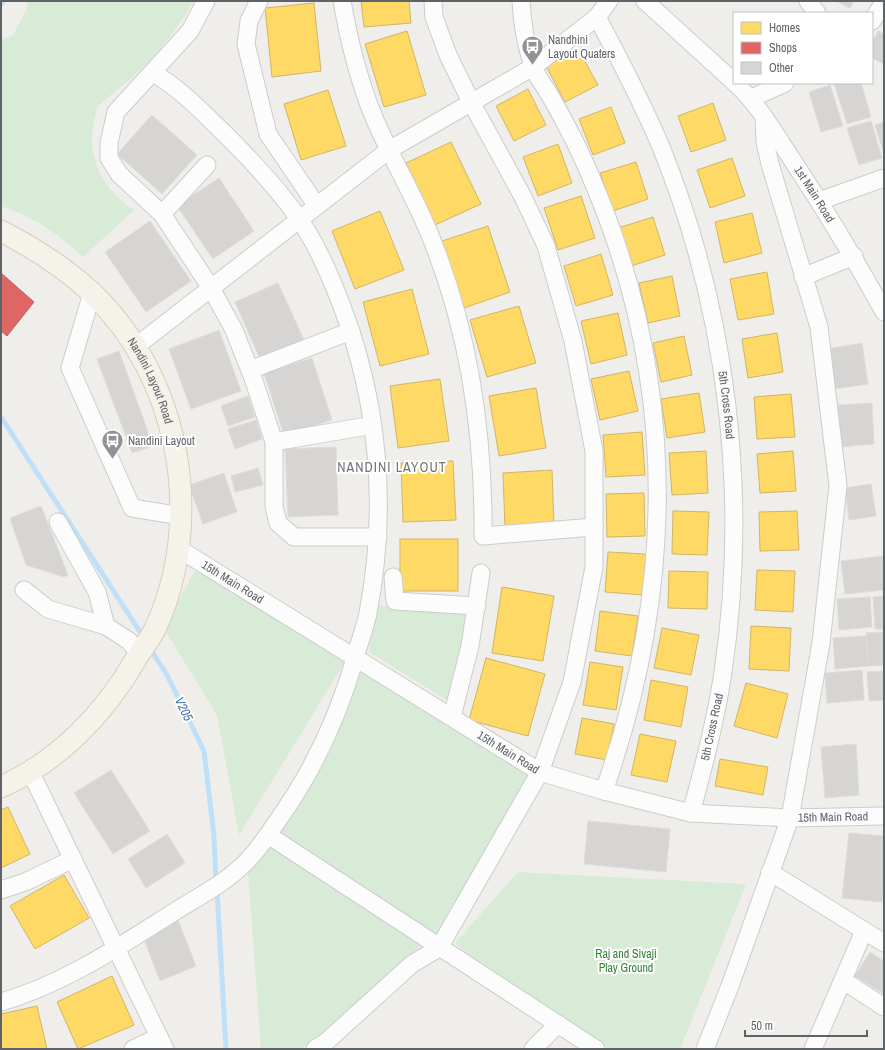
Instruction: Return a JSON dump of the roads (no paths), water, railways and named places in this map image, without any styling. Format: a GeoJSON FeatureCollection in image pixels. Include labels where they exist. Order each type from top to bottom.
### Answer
{"type":"FeatureCollection","features":[{"type":"Feature","properties":{"kind":"main road","name":"Nandini Layout Road"},"geometry":{"type":"LineString","coordinates":[[1,232],[49,258],[92,293],[111,314],[135,347],[155,384],[171,432],[180,482],[181,516],[179,549],[171,583],[154,630],[110,699],[93,719],[53,756],[1,787]]}},
{"type":"Feature","properties":{"kind":"street"},"geometry":{"type":"LineString","coordinates":[[206,1],[190,31],[116,112],[109,143],[109,158],[119,174],[162,214],[211,288],[234,330],[250,370],[274,442],[274,506],[278,523],[294,537],[378,537]]}},
{"type":"Feature","properties":{"kind":"street"},"geometry":{"type":"LineString","coordinates":[[259,1],[249,21],[246,44],[268,134],[317,206]]}},
{"type":"Feature","properties":{"kind":"street"},"geometry":{"type":"LineString","coordinates":[[342,1],[353,55],[363,87],[389,150],[408,185],[432,239],[453,299],[464,338],[479,425],[483,466],[484,536],[594,527]]}},
{"type":"Feature","properties":{"kind":"street"},"geometry":{"type":"LineString","coordinates":[[315,1049],[326,1042],[412,964],[439,948],[540,772],[572,682],[594,567],[594,451],[573,341],[546,246],[523,197],[471,102],[442,41],[434,17],[433,1]]}},
{"type":"Feature","properties":{"kind":"street"},"geometry":{"type":"LineString","coordinates":[[522,1],[522,19],[533,67],[574,141],[607,218],[632,298],[641,338],[654,421],[658,505],[653,589],[641,664],[630,712],[604,791]]}},
{"type":"Feature","properties":{"kind":"street"},"geometry":{"type":"LineString","coordinates":[[135,347],[389,150],[533,67],[597,17],[610,1]]}},
{"type":"Feature","properties":{"kind":"street","name":"1st Main Road"},"geometry":{"type":"LineString","coordinates":[[645,1],[733,82]]}},
{"type":"Feature","properties":{"kind":"street"},"geometry":{"type":"LineString","coordinates":[[808,1],[816,12]]}},
{"type":"Feature","properties":{"kind":"street"},"geometry":{"type":"LineString","coordinates":[[873,19],[884,2]]}},
{"type":"Feature","properties":{"kind":"street","name":"5th Cross Road"},"geometry":{"type":"LineString","coordinates":[[597,17],[642,103],[678,194],[706,287],[724,383],[733,486],[734,527],[730,603],[723,672],[714,719],[691,813]]}},
{"type":"Feature","properties":{"kind":"street"},"geometry":{"type":"LineString","coordinates":[[1,1002],[46,986],[116,948],[211,889],[246,862],[268,835],[302,784],[321,748],[348,685],[367,616],[374,580],[378,537],[378,468],[373,425],[364,379],[351,331],[335,287],[300,219],[248,157],[178,88],[153,73]]}},
{"type":"Feature","properties":{"kind":"street","name":"1st Main Road"},"geometry":{"type":"LineString","coordinates":[[735,84],[752,98],[854,256],[884,312]]}},
{"type":"Feature","properties":{"kind":"street"},"geometry":{"type":"LineString","coordinates":[[752,98],[783,84]]}},
{"type":"Feature","properties":{"kind":"street"},"geometry":{"type":"LineString","coordinates":[[705,1049],[730,986],[790,818],[821,643],[838,486],[818,327],[770,164],[765,142],[764,117]]}},
{"type":"Feature","properties":{"kind":"street"},"geometry":{"type":"LineString","coordinates":[[162,214],[207,165]]}},
{"type":"Feature","properties":{"kind":"street"},"geometry":{"type":"LineString","coordinates":[[819,201],[884,178]]}},
{"type":"Feature","properties":{"kind":"street"},"geometry":{"type":"LineString","coordinates":[[803,277],[854,256]]}},
{"type":"Feature","properties":{"kind":"street"},"geometry":{"type":"LineString","coordinates":[[92,293],[70,368],[132,508],[181,516]]}},
{"type":"Feature","properties":{"kind":"street"},"geometry":{"type":"LineString","coordinates":[[250,370],[351,331]]}},
{"type":"Feature","properties":{"kind":"street"},"geometry":{"type":"LineString","coordinates":[[274,442],[373,425]]}},
{"type":"Feature","properties":{"kind":"street"},"geometry":{"type":"LineString","coordinates":[[58,522],[97,592],[106,626]]}},
{"type":"Feature","properties":{"kind":"street","name":"15th Main Road"},"geometry":{"type":"LineString","coordinates":[[179,549],[540,772],[604,791],[691,813],[790,818],[884,816]]}},
{"type":"Feature","properties":{"kind":"street"},"geometry":{"type":"LineString","coordinates":[[452,718],[470,646],[481,573]]}},
{"type":"Feature","properties":{"kind":"street"},"geometry":{"type":"LineString","coordinates":[[393,577],[395,601],[477,606]]}},
{"type":"Feature","properties":{"kind":"street"},"geometry":{"type":"LineString","coordinates":[[24,590],[48,609],[106,626],[129,641],[140,653]]}},
{"type":"Feature","properties":{"kind":"street"},"geometry":{"type":"LineString","coordinates":[[30,771],[162,1043],[133,1049]]}},
{"type":"Feature","properties":{"kind":"street"},"geometry":{"type":"LineString","coordinates":[[268,835],[439,948],[596,1049]]}},
{"type":"Feature","properties":{"kind":"street"},"geometry":{"type":"LineString","coordinates":[[1,890],[36,877],[73,859]]}},
{"type":"Feature","properties":{"kind":"street"},"geometry":{"type":"LineString","coordinates":[[770,872],[884,943]]}},
{"type":"Feature","properties":{"kind":"street"},"geometry":{"type":"LineString","coordinates":[[815,1048],[864,931]]}},
{"type":"Feature","properties":{"kind":"street"},"geometry":{"type":"LineString","coordinates":[[844,981],[884,1006]]}},
{"type":"Feature","properties":{"kind":"street"},"geometry":{"type":"LineString","coordinates":[[533,1049],[558,1024]]}},
{"type":"Feature","properties":{"kind":"waterway","name":"V205"},"geometry":{"type":"LineString","coordinates":[[1,417],[144,638]]}},
{"type":"Feature","properties":{"kind":"waterway","name":"V205"},"geometry":{"type":"LineString","coordinates":[[149,647],[167,675],[204,751],[214,836],[216,882]]}},
{"type":"Feature","properties":{"kind":"waterway","name":"V205"},"geometry":{"type":"LineString","coordinates":[[217,890],[226,1049]]}},
{"type":"Feature","properties":{"kind":"place","name":"Nandhini Layout Quaters"},"geometry":{"type":"Point","coordinates":[533,66]}},
{"type":"Feature","properties":{"kind":"place","name":"Nandini Layout"},"geometry":{"type":"Point","coordinates":[113,460]}},
{"type":"Feature","properties":{"kind":"district","name":"NANDINI LAYOUT"},"geometry":{"type":"Point","coordinates":[392,467]}},
{"type":"Feature","properties":{"kind":"park label","name":"Raj and Sivaji Play Ground"},"geometry":{"type":"Point","coordinates":[626,961]}}]}
